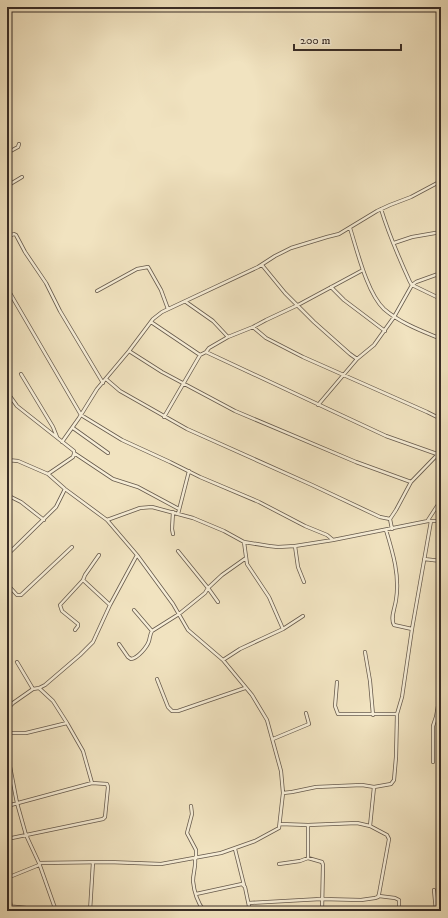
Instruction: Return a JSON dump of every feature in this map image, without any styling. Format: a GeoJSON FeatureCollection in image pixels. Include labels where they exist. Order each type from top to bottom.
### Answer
{"type":"FeatureCollection","features":[{"type":"Feature","properties":{"kind":"street"},"geometry":{"type":"LineString","coordinates":[[7,153],[18,147],[19,144]]}},
{"type":"Feature","properties":{"kind":"street"},"geometry":{"type":"LineString","coordinates":[[7,186],[22,177]]}},
{"type":"Feature","properties":{"kind":"street"},"geometry":{"type":"LineString","coordinates":[[62,442],[106,378],[151,322],[168,309],[186,302],[262,265],[291,248],[326,236],[339,234],[381,209],[411,197],[441,181]]}},
{"type":"Feature","properties":{"kind":"street"},"geometry":{"type":"LineString","coordinates":[[381,209],[389,235],[412,285],[441,299]]}},
{"type":"Feature","properties":{"kind":"street"},"geometry":{"type":"LineString","coordinates":[[350,228],[363,270],[376,298],[383,308],[394,317],[441,339]]}},
{"type":"Feature","properties":{"kind":"street"},"geometry":{"type":"LineString","coordinates":[[394,243],[412,237],[441,232]]}},
{"type":"Feature","properties":{"kind":"street"},"geometry":{"type":"LineString","coordinates":[[7,238],[11,234],[16,235],[103,383]]}},
{"type":"Feature","properties":{"kind":"street"},"geometry":{"type":"LineString","coordinates":[[262,265],[285,293],[314,322],[357,359]]}},
{"type":"Feature","properties":{"kind":"street"},"geometry":{"type":"LineString","coordinates":[[97,291],[137,269],[148,267],[162,290],[168,309]]}},
{"type":"Feature","properties":{"kind":"street"},"geometry":{"type":"LineString","coordinates":[[164,417],[200,355],[206,352],[209,348],[228,337],[253,327],[298,305],[363,270]]}},
{"type":"Feature","properties":{"kind":"street"},"geometry":{"type":"LineString","coordinates":[[318,405],[357,359],[374,345],[385,331],[412,285],[441,272]]}},
{"type":"Feature","properties":{"kind":"street"},"geometry":{"type":"LineString","coordinates":[[331,287],[344,300],[385,331]]}},
{"type":"Feature","properties":{"kind":"street"},"geometry":{"type":"LineString","coordinates":[[7,288],[81,415],[122,440],[259,502],[327,535],[333,540]]}},
{"type":"Feature","properties":{"kind":"street"},"geometry":{"type":"LineString","coordinates":[[186,302],[213,321],[228,337]]}},
{"type":"Feature","properties":{"kind":"street"},"geometry":{"type":"LineString","coordinates":[[151,322],[200,355]]}},
{"type":"Feature","properties":{"kind":"street"},"geometry":{"type":"LineString","coordinates":[[253,327],[266,338],[282,347],[441,419]]}},
{"type":"Feature","properties":{"kind":"street"},"geometry":{"type":"LineString","coordinates":[[129,351],[162,372],[235,411],[356,462],[411,482]]}},
{"type":"Feature","properties":{"kind":"street"},"geometry":{"type":"LineString","coordinates":[[206,352],[386,436],[437,454]]}},
{"type":"Feature","properties":{"kind":"street"},"geometry":{"type":"LineString","coordinates":[[21,374],[58,438]]}},
{"type":"Feature","properties":{"kind":"street"},"geometry":{"type":"LineString","coordinates":[[106,378],[120,391],[164,417],[380,516],[390,519]]}},
{"type":"Feature","properties":{"kind":"street"},"geometry":{"type":"LineString","coordinates":[[7,392],[17,406],[74,452],[113,479],[138,487],[179,509]]}},
{"type":"Feature","properties":{"kind":"street"},"geometry":{"type":"LineString","coordinates":[[73,428],[108,453]]}},
{"type":"Feature","properties":{"kind":"street"},"geometry":{"type":"LineString","coordinates":[[392,529],[390,519],[411,482],[441,450]]}},
{"type":"Feature","properties":{"kind":"street"},"geometry":{"type":"LineString","coordinates":[[48,474],[73,457],[74,452]]}},
{"type":"Feature","properties":{"kind":"street"},"geometry":{"type":"LineString","coordinates":[[7,460],[18,461],[48,474],[65,490],[107,520],[137,555],[173,604],[188,630],[223,660],[252,695],[264,714],[273,739],[281,771],[283,793],[279,828],[235,849],[195,859],[161,864],[93,862],[39,864],[7,878]]}},
{"type":"Feature","properties":{"kind":"street"},"geometry":{"type":"LineString","coordinates":[[178,514],[189,471]]}},
{"type":"Feature","properties":{"kind":"street"},"geometry":{"type":"LineString","coordinates":[[7,555],[56,507],[65,490]]}},
{"type":"Feature","properties":{"kind":"street"},"geometry":{"type":"LineString","coordinates":[[7,496],[21,502],[44,520]]}},
{"type":"Feature","properties":{"kind":"street"},"geometry":{"type":"LineString","coordinates":[[283,793],[316,787],[362,785],[374,787],[391,784],[394,780],[397,714],[402,697],[412,629],[421,583],[423,559],[430,521],[441,500]]}},
{"type":"Feature","properties":{"kind":"street"},"geometry":{"type":"LineString","coordinates":[[107,520],[140,508],[152,507],[193,518],[224,531],[244,542],[269,546],[295,546],[430,521],[441,521]]}},
{"type":"Feature","properties":{"kind":"street"},"geometry":{"type":"LineString","coordinates":[[172,512],[173,534]]}},
{"type":"Feature","properties":{"kind":"street"},"geometry":{"type":"LineString","coordinates":[[386,530],[397,574],[397,599],[392,621],[394,625],[412,629]]}},
{"type":"Feature","properties":{"kind":"street"},"geometry":{"type":"LineString","coordinates":[[244,542],[247,564],[269,597],[283,628]]}},
{"type":"Feature","properties":{"kind":"street"},"geometry":{"type":"LineString","coordinates":[[295,546],[298,567],[304,582]]}},
{"type":"Feature","properties":{"kind":"street"},"geometry":{"type":"LineString","coordinates":[[7,584],[19,596],[72,547]]}},
{"type":"Feature","properties":{"kind":"street"},"geometry":{"type":"LineString","coordinates":[[178,551],[218,602]]}},
{"type":"Feature","properties":{"kind":"street"},"geometry":{"type":"LineString","coordinates":[[76,630],[78,624],[62,611],[60,605],[83,580],[99,555]]}},
{"type":"Feature","properties":{"kind":"street"},"geometry":{"type":"LineString","coordinates":[[7,709],[19,698],[33,689],[45,685],[93,642],[137,555]]}},
{"type":"Feature","properties":{"kind":"street"},"geometry":{"type":"LineString","coordinates":[[119,644],[128,657],[132,660],[135,659],[146,647],[152,631],[179,614],[205,593],[208,588],[227,571],[246,558]]}},
{"type":"Feature","properties":{"kind":"street"},"geometry":{"type":"LineString","coordinates":[[423,559],[441,561]]}},
{"type":"Feature","properties":{"kind":"street"},"geometry":{"type":"LineString","coordinates":[[83,580],[110,606]]}},
{"type":"Feature","properties":{"kind":"street"},"geometry":{"type":"LineString","coordinates":[[134,610],[152,631]]}},
{"type":"Feature","properties":{"kind":"street"},"geometry":{"type":"LineString","coordinates":[[223,660],[240,649],[283,628],[303,616]]}},
{"type":"Feature","properties":{"kind":"street"},"geometry":{"type":"LineString","coordinates":[[365,652],[370,680],[373,715]]}},
{"type":"Feature","properties":{"kind":"street"},"geometry":{"type":"LineString","coordinates":[[17,662],[33,689]]}},
{"type":"Feature","properties":{"kind":"street"},"geometry":{"type":"LineString","coordinates":[[157,679],[168,707],[172,711],[245,688]]}},
{"type":"Feature","properties":{"kind":"street"},"geometry":{"type":"LineString","coordinates":[[337,682],[335,706],[338,714],[397,714]]}},
{"type":"Feature","properties":{"kind":"street"},"geometry":{"type":"LineString","coordinates":[[39,688],[53,701],[84,751],[92,783]]}},
{"type":"Feature","properties":{"kind":"street"},"geometry":{"type":"LineString","coordinates":[[433,762],[433,726],[441,689]]}},
{"type":"Feature","properties":{"kind":"street"},"geometry":{"type":"LineString","coordinates":[[273,739],[308,724],[306,713]]}},
{"type":"Feature","properties":{"kind":"street"},"geometry":{"type":"LineString","coordinates":[[7,733],[26,733],[67,723]]}},
{"type":"Feature","properties":{"kind":"street"},"geometry":{"type":"LineString","coordinates":[[7,751],[16,803],[26,835],[57,911]]}},
{"type":"Feature","properties":{"kind":"street"},"geometry":{"type":"LineString","coordinates":[[7,806],[92,783],[108,785],[105,817],[100,820],[7,839]]}},
{"type":"Feature","properties":{"kind":"street"},"geometry":{"type":"LineString","coordinates":[[370,826],[374,787]]}},
{"type":"Feature","properties":{"kind":"street"},"geometry":{"type":"LineString","coordinates":[[191,806],[192,814],[187,833],[196,850],[196,865],[193,882],[198,902],[204,911]]}},
{"type":"Feature","properties":{"kind":"street"},"geometry":{"type":"LineString","coordinates":[[280,824],[308,825],[357,823],[370,826],[388,835],[389,839],[379,896]]}},
{"type":"Feature","properties":{"kind":"street"},"geometry":{"type":"LineString","coordinates":[[308,825],[308,858]]}},
{"type":"Feature","properties":{"kind":"street"},"geometry":{"type":"LineString","coordinates":[[235,849],[250,911]]}},
{"type":"Feature","properties":{"kind":"street"},"geometry":{"type":"LineString","coordinates":[[279,864],[300,861],[308,858],[322,862],[322,911]]}},
{"type":"Feature","properties":{"kind":"street"},"geometry":{"type":"LineString","coordinates":[[90,911],[93,862]]}},
{"type":"Feature","properties":{"kind":"street"},"geometry":{"type":"LineString","coordinates":[[196,894],[244,885]]}},
{"type":"Feature","properties":{"kind":"street"},"geometry":{"type":"LineString","coordinates":[[7,888],[11,907]]}},
{"type":"Feature","properties":{"kind":"street"},"geometry":{"type":"LineString","coordinates":[[434,890],[436,911]]}},
{"type":"Feature","properties":{"kind":"street"},"geometry":{"type":"LineString","coordinates":[[249,903],[321,899],[361,900],[379,896],[398,900],[399,911]]}},
{"type":"Feature","properties":{"kind":"street"},"geometry":{"type":"LineString","coordinates":[[7,906],[57,911],[112,911],[120,909]]}}]}
